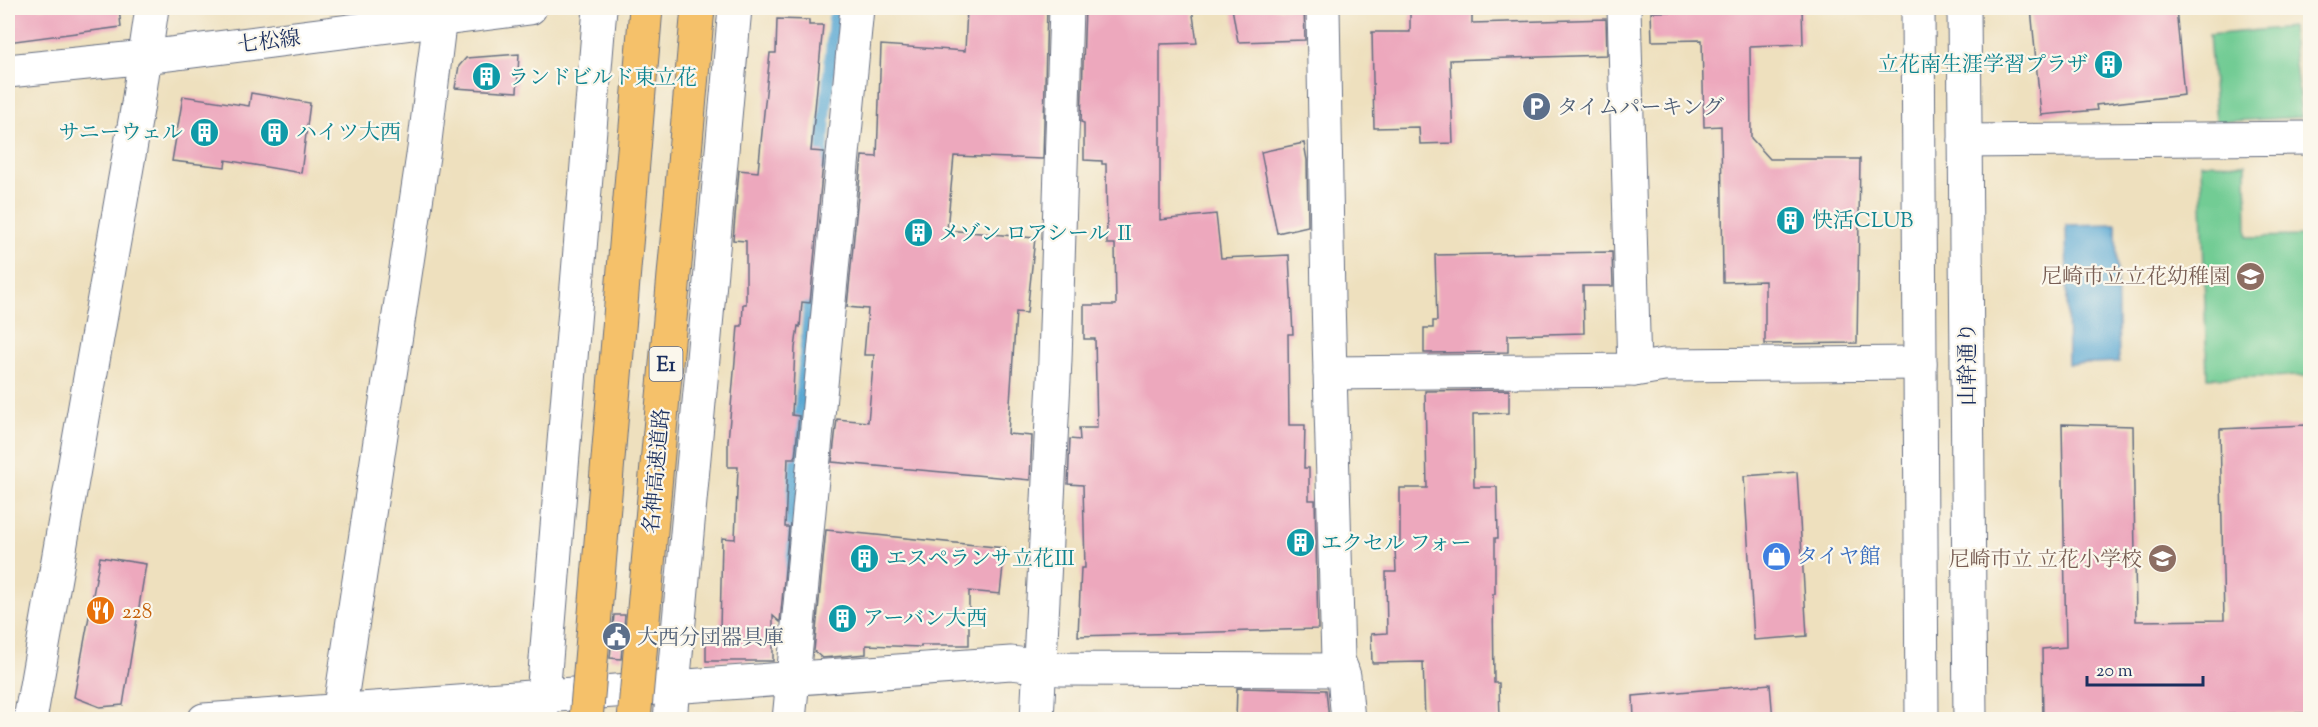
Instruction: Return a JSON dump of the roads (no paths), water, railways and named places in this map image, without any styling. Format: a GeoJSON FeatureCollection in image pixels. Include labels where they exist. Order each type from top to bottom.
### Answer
{"type":"FeatureCollection","features":[{"type":"Feature","properties":{"kind":"highway"},"geometry":{"type":"LineString","coordinates":[[586,720],[646,8]]}},
{"type":"Feature","properties":{"kind":"highway","name":"名神高速道路"},"geometry":{"type":"LineString","coordinates":[[634,720],[698,8]]}},
{"type":"Feature","properties":{"kind":"street"},"geometry":{"type":"LineString","coordinates":[[30,720],[146,57],[152,8]]}},
{"type":"Feature","properties":{"kind":"street","name":"七松線"},"geometry":{"type":"LineString","coordinates":[[8,71],[146,57],[441,13],[530,8]]}},
{"type":"Feature","properties":{"kind":"street"},"geometry":{"type":"LineString","coordinates":[[542,708],[600,8]]}},
{"type":"Feature","properties":{"kind":"street"},"geometry":{"type":"LineString","coordinates":[[670,720],[735,8]]}},
{"type":"Feature","properties":{"kind":"street"},"geometry":{"type":"LineString","coordinates":[[789,720],[857,8]]}},
{"type":"Feature","properties":{"kind":"street"},"geometry":{"type":"LineString","coordinates":[[1037,720],[1055,360],[1066,8]]}},
{"type":"Feature","properties":{"kind":"street"},"geometry":{"type":"LineString","coordinates":[[1323,8],[1338,659],[1342,670],[1348,720]]}},
{"type":"Feature","properties":{"kind":"street"},"geometry":{"type":"LineString","coordinates":[[1624,8],[1634,370]]}},
{"type":"Feature","properties":{"kind":"street"},"geometry":{"type":"LineString","coordinates":[[1918,8],[1922,720]]}},
{"type":"Feature","properties":{"kind":"street","name":"山幹通り"},"geometry":{"type":"LineString","coordinates":[[1964,8],[1970,720]]}},
{"type":"Feature","properties":{"kind":"street"},"geometry":{"type":"LineString","coordinates":[[339,714],[424,149],[441,13]]}},
{"type":"Feature","properties":{"kind":"street"},"geometry":{"type":"LineString","coordinates":[[1965,141],[2310,138]]}},
{"type":"Feature","properties":{"kind":"street"},"geometry":{"type":"LineString","coordinates":[[1330,373],[1634,370],[1665,365],[1920,363]]}},
{"type":"Feature","properties":{"kind":"street"},"geometry":{"type":"LineString","coordinates":[[204,720],[542,708],[673,687],[1011,663],[1060,669],[1342,670]]}},
{"type":"Feature","properties":{"kind":"water"},"geometry":{"type":"Polygon","coordinates":[[[2116,224],[2119,362],[2068,364],[2066,225],[2116,224]]]}},
{"type":"Feature","properties":{"kind":"waterway"},"geometry":{"type":"LineString","coordinates":[[821,166],[834,18]]}},
{"type":"Feature","properties":{"kind":"waterway"},"geometry":{"type":"LineString","coordinates":[[783,605],[811,288]]}},
{"type":"Feature","properties":{"kind":"place","name":"立花南生涯学習プラザ"},"geometry":{"type":"Point","coordinates":[2109,64]}},
{"type":"Feature","properties":{"kind":"place","name":"ランドビルド東立花"},"geometry":{"type":"Point","coordinates":[487,77]}},
{"type":"Feature","properties":{"kind":"place","name":"タイムパーキング"},"geometry":{"type":"Point","coordinates":[1536,107]}},
{"type":"Feature","properties":{"kind":"place","name":"サニーウェル"},"geometry":{"type":"Point","coordinates":[204,132]}},
{"type":"Feature","properties":{"kind":"place","name":"ハイツ大西"},"geometry":{"type":"Point","coordinates":[275,132]}},
{"type":"Feature","properties":{"kind":"place","name":"快活CLUB"},"geometry":{"type":"Point","coordinates":[1791,220]}},
{"type":"Feature","properties":{"kind":"place","name":"メゾン ロアシール Ⅱ"},"geometry":{"type":"Point","coordinates":[918,233]}},
{"type":"Feature","properties":{"kind":"place","name":"尼崎市立立花幼稚園"},"geometry":{"type":"Point","coordinates":[2251,276]}},
{"type":"Feature","properties":{"kind":"place","name":"エクセル フォー"},"geometry":{"type":"Point","coordinates":[1300,543]}},
{"type":"Feature","properties":{"kind":"place","name":"タイヤ館"},"geometry":{"type":"Point","coordinates":[1776,556]}},
{"type":"Feature","properties":{"kind":"place","name":"エスペランサ立花Ⅲ"},"geometry":{"type":"Point","coordinates":[865,558]}},
{"type":"Feature","properties":{"kind":"place","name":"尼崎市立 立花小学校"},"geometry":{"type":"Point","coordinates":[2163,559]}},
{"type":"Feature","properties":{"kind":"place","name":"228"},"geometry":{"type":"Point","coordinates":[101,611]}},
{"type":"Feature","properties":{"kind":"place","name":"アーバン大西"},"geometry":{"type":"Point","coordinates":[842,618]}},
{"type":"Feature","properties":{"kind":"place","name":"大西分団器具庫"},"geometry":{"type":"Point","coordinates":[616,637]}}]}
